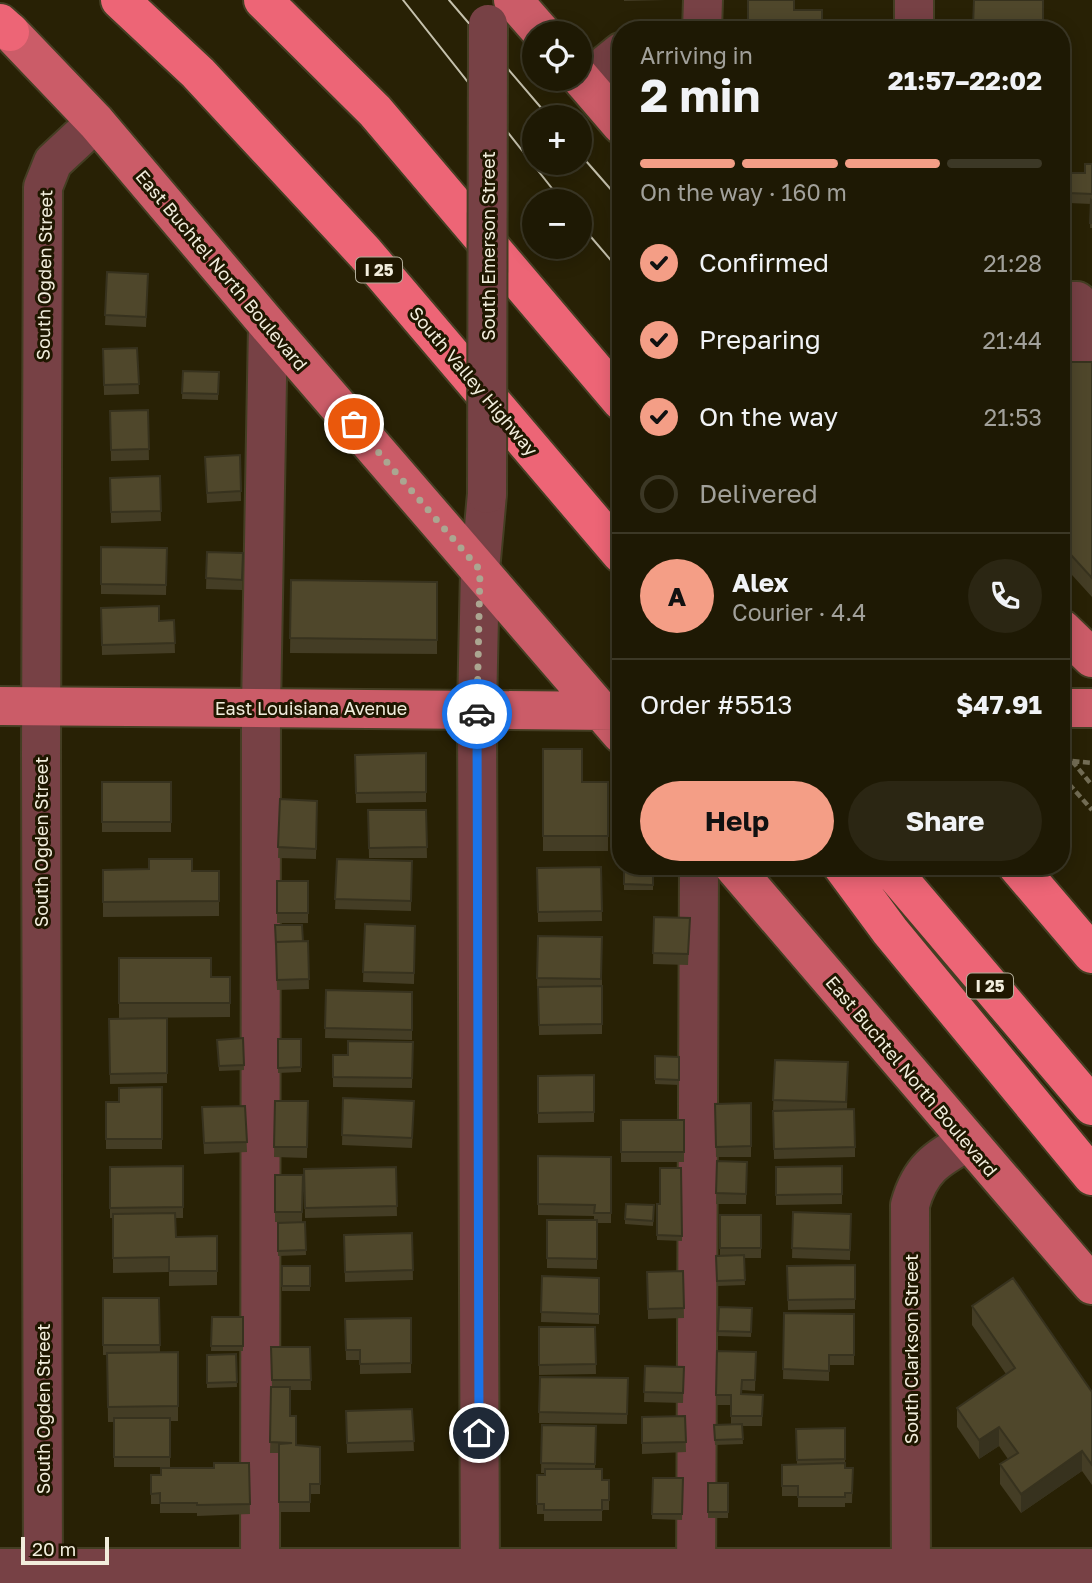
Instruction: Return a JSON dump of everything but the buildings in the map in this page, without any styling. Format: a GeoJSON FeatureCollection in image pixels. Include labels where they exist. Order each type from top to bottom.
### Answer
{"type":"FeatureCollection","features":[{"type":"Feature","properties":{"kind":"highway","name":"South Valley Highway"},"geometry":{"type":"LineString","coordinates":[[120,0],[198,73],[365,253],[612,543]]}},
{"type":"Feature","properties":{"kind":"highway"},"geometry":{"type":"LineString","coordinates":[[263,0],[375,111],[612,390]]}},
{"type":"Feature","properties":{"kind":"highway"},"geometry":{"type":"LineString","coordinates":[[849,875],[890,931],[1092,1176]]}},
{"type":"Feature","properties":{"kind":"highway","name":"I 25"},"geometry":{"type":"LineString","coordinates":[[896,875],[1092,1106]]}},
{"type":"Feature","properties":{"kind":"highway"},"geometry":{"type":"LineString","coordinates":[[1025,875],[1092,954]]}},
{"type":"Feature","properties":{"kind":"main road"},"geometry":{"type":"LineString","coordinates":[[496,8],[522,22]]}},
{"type":"Feature","properties":{"kind":"main road","name":"East Buchtel North Boulevard"},"geometry":{"type":"LineString","coordinates":[[3,26],[96,122],[480,570],[612,715]]}},
{"type":"Feature","properties":{"kind":"main road"},"geometry":{"type":"LineString","coordinates":[[592,91],[612,114]]}},
{"type":"Feature","properties":{"kind":"main road"},"geometry":{"type":"LineString","coordinates":[[1070,637],[1092,658]]}},
{"type":"Feature","properties":{"kind":"main road","name":"East Louisiana Avenue"},"geometry":{"type":"LineString","coordinates":[[0,706],[477,709],[612,718]]}},
{"type":"Feature","properties":{"kind":"main road"},"geometry":{"type":"LineString","coordinates":[[1070,708],[1092,708]]}},
{"type":"Feature","properties":{"kind":"main road","name":"East Buchtel North Boulevard"},"geometry":{"type":"LineString","coordinates":[[741,875],[1092,1285]]}},
{"type":"Feature","properties":{"kind":"street"},"geometry":{"type":"LineString","coordinates":[[702,21],[703,0]]}},
{"type":"Feature","properties":{"kind":"street"},"geometry":{"type":"LineString","coordinates":[[914,0],[914,21]]}},
{"type":"Feature","properties":{"kind":"street","name":"South Emerson Street"},"geometry":{"type":"LineString","coordinates":[[480,1576],[477,709],[480,570],[487,494],[496,8]]}},
{"type":"Feature","properties":{"kind":"street"},"geometry":{"type":"LineString","coordinates":[[592,72],[612,58]]}},
{"type":"Feature","properties":{"kind":"street","name":"South Ogden Street"},"geometry":{"type":"LineString","coordinates":[[43,1576],[43,187],[53,162],[96,122]]}},
{"type":"Feature","properties":{"kind":"street"},"geometry":{"type":"LineString","coordinates":[[1070,301],[1077,301],[1085,308],[1086,357]]}},
{"type":"Feature","properties":{"kind":"street"},"geometry":{"type":"LineString","coordinates":[[260,1576],[261,708],[268,325]]}},
{"type":"Feature","properties":{"kind":"street"},"geometry":{"type":"LineString","coordinates":[[696,1576],[699,875]]}},
{"type":"Feature","properties":{"kind":"street","name":"South Clarkson Street"},"geometry":{"type":"LineString","coordinates":[[911,1575],[911,1205],[915,1189],[927,1169],[935,1161],[967,1142]]}},
{"type":"Feature","properties":{"kind":"street"},"geometry":{"type":"LineString","coordinates":[[0,1568],[43,1576],[911,1575],[1092,1568]]}},
{"type":"Feature","properties":{"kind":"path"},"geometry":{"type":"LineString","coordinates":[[1072,761],[1092,763]]}},
{"type":"Feature","properties":{"kind":"path"},"geometry":{"type":"LineString","coordinates":[[1072,761],[1091,784]]}},
{"type":"Feature","properties":{"kind":"path"},"geometry":{"type":"LineString","coordinates":[[1070,785],[1092,810]]}},
{"type":"Feature","properties":{"kind":"tram line"},"geometry":{"type":"LineString","coordinates":[[403,0],[553,189]]}},
{"type":"Feature","properties":{"kind":"tram line"},"geometry":{"type":"LineString","coordinates":[[449,0],[539,105]]}},
{"type":"Feature","properties":{"kind":"tram line"},"geometry":{"type":"LineString","coordinates":[[592,168],[612,191]]}},
{"type":"Feature","properties":{"kind":"tram line"},"geometry":{"type":"LineString","coordinates":[[592,238],[612,262]]}},
{"type":"Feature","properties":{"kind":"way so far"},"geometry":{"type":"LineString","coordinates":[[354,424],[480,570],[477,714]]}},
{"type":"Feature","properties":{"kind":"route"},"geometry":{"type":"LineString","coordinates":[[477,714],[479,1433]]}}]}
